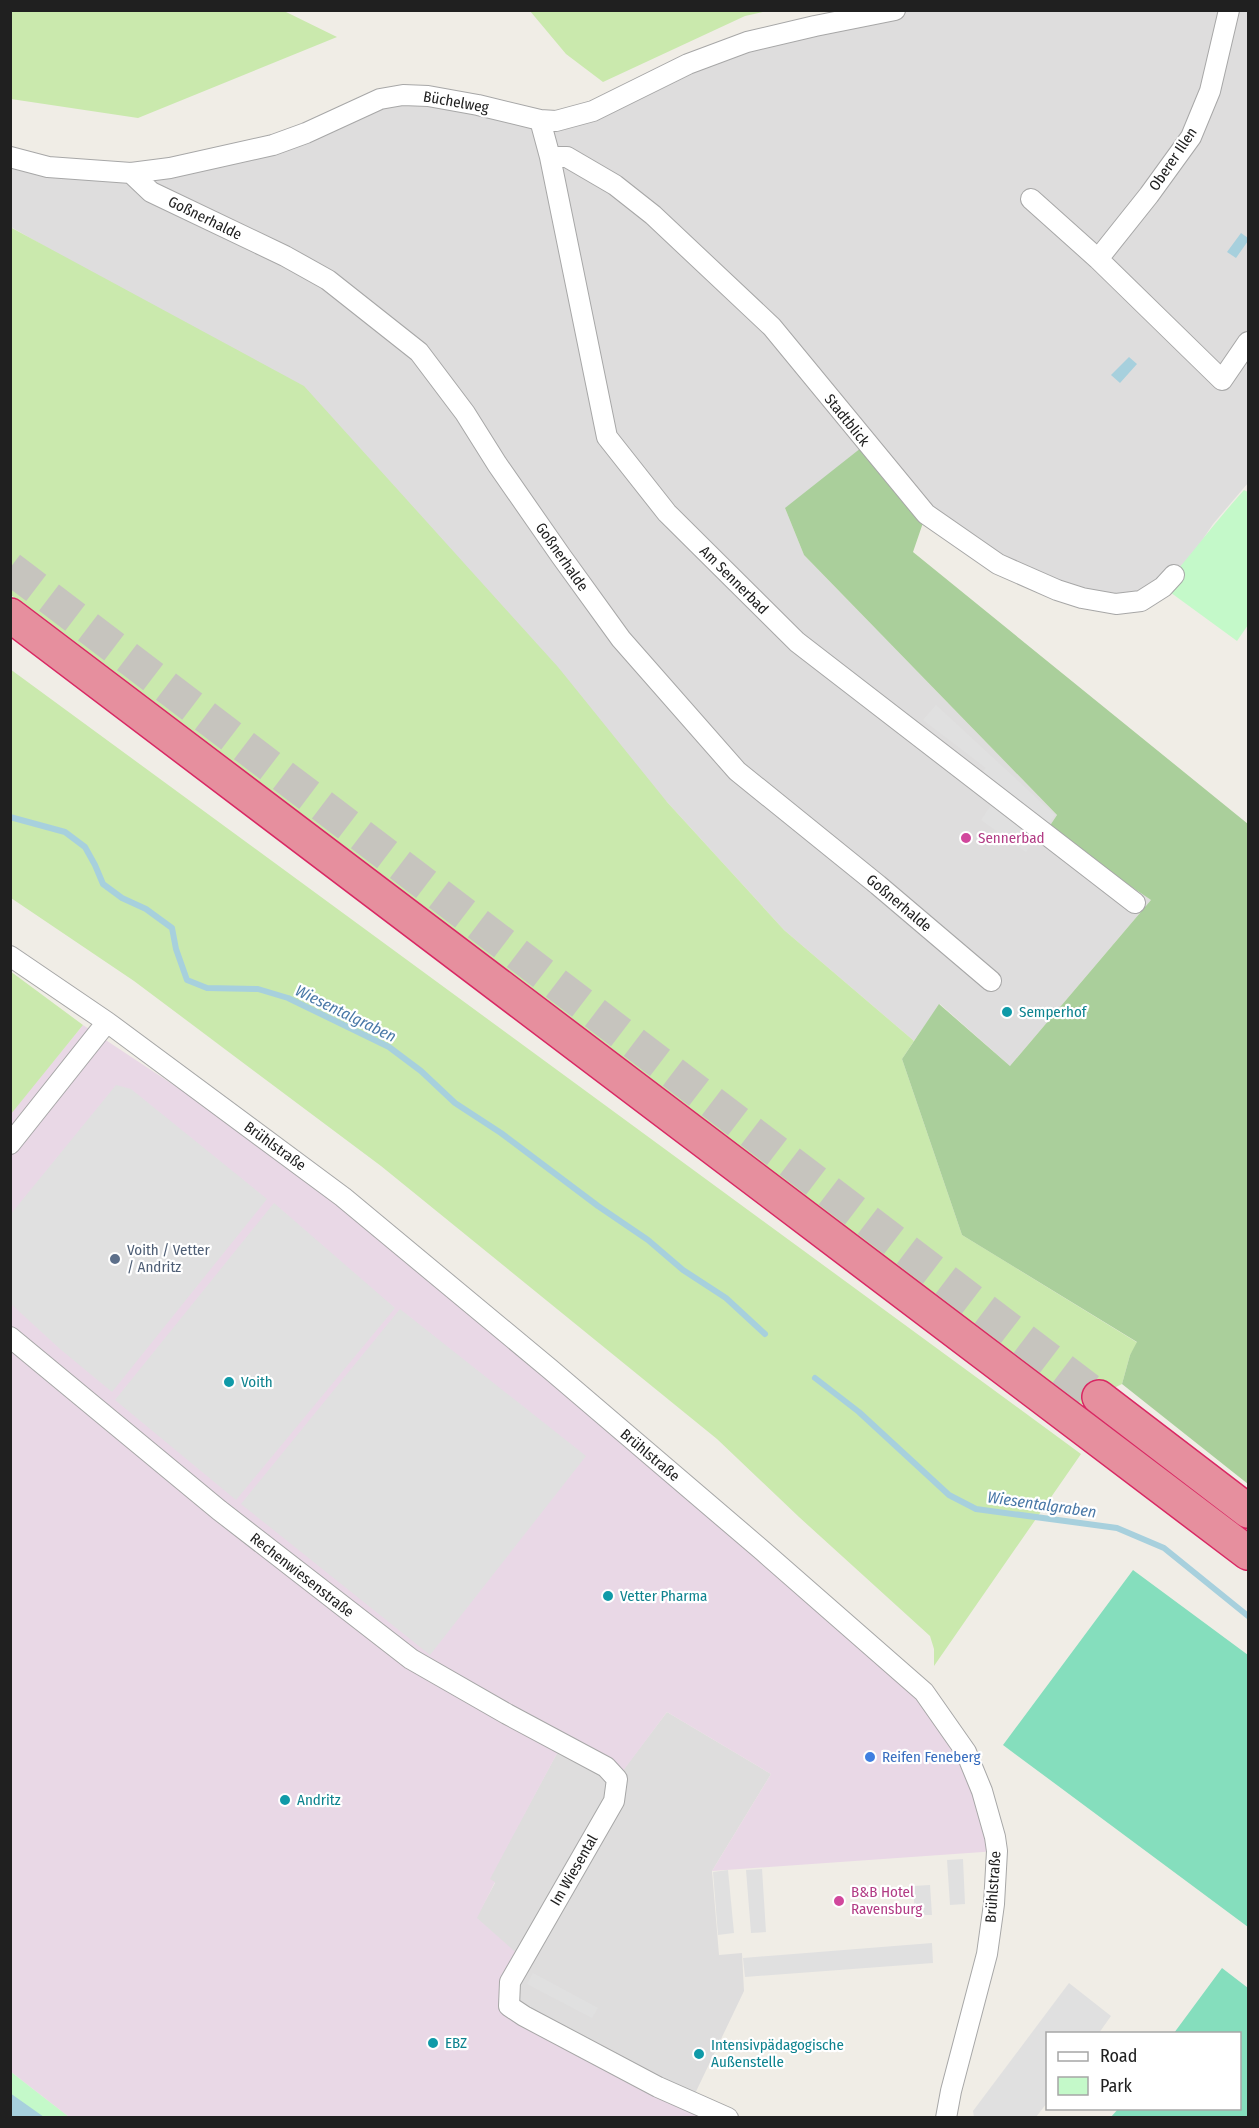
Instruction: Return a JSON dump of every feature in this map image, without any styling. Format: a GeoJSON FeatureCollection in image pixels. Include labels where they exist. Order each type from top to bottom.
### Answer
{"type":"FeatureCollection","features":[{"type":"Feature","properties":{"kind":"highway"},"geometry":{"type":"LineString","coordinates":[[10,615],[1248,1553]]}},
{"type":"Feature","properties":{"kind":"highway"},"geometry":{"type":"LineString","coordinates":[[1099,1397],[1248,1511]]}},
{"type":"Feature","properties":{"kind":"street","name":"Büchelweg"},"geometry":{"type":"LineString","coordinates":[[10,157],[48,167],[131,173],[170,168],[273,145],[306,133],[380,99],[403,95],[428,96],[540,120],[556,121],[593,111],[688,64],[747,42],[895,10]]}},
{"type":"Feature","properties":{"kind":"street","name":"Oberer Illen"},"geometry":{"type":"LineString","coordinates":[[1098,259],[1191,137],[1210,91],[1229,10]]}},
{"type":"Feature","properties":{"kind":"street","name":"Am Sennerbad"},"geometry":{"type":"LineString","coordinates":[[540,120],[550,157],[607,436],[667,513],[797,642],[1135,903]]}},
{"type":"Feature","properties":{"kind":"street","name":"Stadtblick"},"geometry":{"type":"LineString","coordinates":[[550,157],[567,157],[615,185],[653,215],[772,327],[926,514],[998,564],[1057,590],[1082,598],[1116,604],[1141,601],[1163,587],[1174,575]]}},
{"type":"Feature","properties":{"kind":"street","name":"Goßnerhalde"},"geometry":{"type":"LineString","coordinates":[[131,173],[151,192],[285,256],[328,280],[419,352],[465,413],[497,464],[621,639],[736,771],[878,885],[985,976]]}},
{"type":"Feature","properties":{"kind":"street"},"geometry":{"type":"LineString","coordinates":[[1031,200],[1098,259],[1222,380],[1248,342]]}},
{"type":"Feature","properties":{"kind":"street","name":"Brühlstraße"},"geometry":{"type":"LineString","coordinates":[[10,956],[107,1022],[343,1197],[719,1513],[924,1692],[966,1752],[982,1791],[997,1851],[994,1904],[987,1954],[945,2118]]}},
{"type":"Feature","properties":{"kind":"street"},"geometry":{"type":"LineString","coordinates":[[10,1144],[107,1022]]}},
{"type":"Feature","properties":{"kind":"street","name":"Rechenwiesenstraße"},"geometry":{"type":"LineString","coordinates":[[10,1337],[219,1510],[411,1659],[606,1767],[617,1779]]}},
{"type":"Feature","properties":{"kind":"street","name":"Im Wiesental"},"geometry":{"type":"LineString","coordinates":[[617,1779],[614,1801],[510,1982],[509,2006],[657,2087],[728,2118]]}},
{"type":"Feature","properties":{"kind":"shaded area"},"geometry":{"type":"Polygon","coordinates":[[[895,11],[1248,11],[1248,483],[1163,587],[1141,601],[1057,590],[926,514],[785,508],[804,555],[1057,815],[1047,830],[1151,900],[1010,1066],[940,1004],[914,1041],[784,930],[667,802],[46,247],[11,227],[10,157],[131,173],[273,145],[380,99],[556,121],[688,64],[895,11]]]}},
{"type":"Feature","properties":{"kind":"shaded area"},"geometry":{"type":"Polygon","coordinates":[[[936,705],[1055,815],[1045,828],[980,774],[986,768],[923,720],[936,705]]]}},
{"type":"Feature","properties":{"kind":"shaded area"},"geometry":{"type":"Polygon","coordinates":[[[994,801],[1039,833],[1026,852],[981,820],[994,801]]]}},
{"type":"Feature","properties":{"kind":"shaded area"},"geometry":{"type":"Polygon","coordinates":[[[83,1025],[343,1197],[924,1692],[966,1752],[997,1851],[712,1871],[771,1774],[667,1712],[617,1779],[562,1744],[490,1879],[495,1882],[477,1918],[522,1958],[509,2006],[728,2117],[69,2117],[11,2072],[10,1114],[83,1025]]]}},
{"type":"Feature","properties":{"kind":"shaded area","name":"Voith / Vetter / Andritz"},"geometry":{"type":"Polygon","coordinates":[[[116,1085],[131,1089],[267,1199],[112,1392],[11,1304],[10,1215],[116,1085]]]}},
{"type":"Feature","properties":{"kind":"shaded area"},"geometry":{"type":"Polygon","coordinates":[[[274,1203],[395,1308],[236,1500],[115,1400],[274,1203]]]}},
{"type":"Feature","properties":{"kind":"shaded area"},"geometry":{"type":"Polygon","coordinates":[[[400,1309],[586,1456],[430,1655],[241,1504],[400,1309]]]}},
{"type":"Feature","properties":{"kind":"shaded area"},"geometry":{"type":"Polygon","coordinates":[[[667,1712],[771,1774],[712,1871],[719,1955],[742,1953],[744,1991],[691,2102],[524,2017],[476,1918],[495,1883],[489,1879],[562,1744],[617,1778],[667,1712]]]}},
{"type":"Feature","properties":{"kind":"shaded area"},"geometry":{"type":"Polygon","coordinates":[[[963,1859],[965,1904],[950,1905],[947,1860],[963,1859]]]}},
{"type":"Feature","properties":{"kind":"shaded area"},"geometry":{"type":"Polygon","coordinates":[[[762,1869],[766,1932],[751,1933],[746,1870],[762,1869]]]}},
{"type":"Feature","properties":{"kind":"shaded area"},"geometry":{"type":"Polygon","coordinates":[[[728,1870],[734,1933],[718,1935],[713,1872],[728,1870]]]}},
{"type":"Feature","properties":{"kind":"shaded area"},"geometry":{"type":"Polygon","coordinates":[[[930,1885],[932,1915],[915,1915],[913,1886],[930,1885]]]}},
{"type":"Feature","properties":{"kind":"shaded area"},"geometry":{"type":"Polygon","coordinates":[[[932,1943],[933,1963],[745,1977],[743,1958],[932,1943]]]}},
{"type":"Feature","properties":{"kind":"shaded area"},"geometry":{"type":"Polygon","coordinates":[[[533,1973],[598,2008],[592,2018],[527,1984],[533,1973]]]}},
{"type":"Feature","properties":{"kind":"shaded area"},"geometry":{"type":"Polygon","coordinates":[[[1069,1983],[1111,2016],[1100,2032],[1046,2032],[1046,2104],[1036,2117],[974,2117],[973,2111],[1069,1983]]]}},
{"type":"Feature","properties":{"kind":"green space"},"geometry":{"type":"Polygon","coordinates":[[[11,10],[284,11],[337,37],[138,118],[11,99],[11,10]]]}},
{"type":"Feature","properties":{"kind":"green space"},"geometry":{"type":"Polygon","coordinates":[[[530,11],[768,11],[745,16],[603,82],[566,54],[530,11]]]}},
{"type":"Feature","properties":{"kind":"green space"},"geometry":{"type":"Polygon","coordinates":[[[10,227],[304,386],[558,667],[667,802],[784,930],[914,1041],[902,1059],[962,1235],[1138,1343],[1130,1355],[1122,1384],[1078,1406],[11,595],[10,227]]]}},
{"type":"Feature","properties":{"kind":"green space"},"geometry":{"type":"Polygon","coordinates":[[[866,444],[926,514],[913,552],[1248,824],[1248,1484],[1122,1384],[1130,1355],[1137,1342],[962,1235],[902,1059],[939,1004],[1010,1066],[1151,900],[1047,830],[1057,815],[804,555],[785,508],[866,444]]]}},
{"type":"Feature","properties":{"kind":"green space"},"geometry":{"type":"Polygon","coordinates":[[[1244,490],[1248,492],[1248,625],[1237,641],[1163,587],[1244,490]]]}},
{"type":"Feature","properties":{"kind":"green space"},"geometry":{"type":"Polygon","coordinates":[[[10,669],[1081,1454],[934,1666],[934,1649],[930,1636],[717,1439],[381,1166],[134,981],[11,898],[10,669]]]}},
{"type":"Feature","properties":{"kind":"green space"},"geometry":{"type":"Polygon","coordinates":[[[10,971],[83,1025],[11,1114],[10,1114],[10,971]]]}},
{"type":"Feature","properties":{"kind":"green space"},"geometry":{"type":"Polygon","coordinates":[[[1133,1570],[1248,1655],[1248,1927],[1003,1745],[1133,1570]]]}},
{"type":"Feature","properties":{"kind":"green space"},"geometry":{"type":"Polygon","coordinates":[[[1222,1968],[1248,1988],[1248,2117],[1111,2117],[1117,2110],[1241,2110],[1241,2032],[1175,2032],[1222,1968]]]}},
{"type":"Feature","properties":{"kind":"green space"},"geometry":{"type":"Polygon","coordinates":[[[11,2072],[69,2117],[11,2117],[11,2072]]]}},
{"type":"Feature","properties":{"kind":"water"},"geometry":{"type":"Polygon","coordinates":[[[1241,233],[1248,238],[1248,241],[1236,258],[1227,252],[1241,233]]]}},
{"type":"Feature","properties":{"kind":"water"},"geometry":{"type":"Polygon","coordinates":[[[1129,357],[1137,364],[1120,383],[1111,375],[1129,357]]]}},
{"type":"Feature","properties":{"kind":"water"},"geometry":{"type":"Polygon","coordinates":[[[10,2093],[44,2117],[11,2117],[10,2093]]]}},
{"type":"Feature","properties":{"kind":"waterway","name":"Wiesentalgraben"},"geometry":{"type":"LineString","coordinates":[[10,817],[65,832],[85,847],[103,884],[122,898],[146,909],[172,928],[176,949],[187,980],[207,988],[258,989],[288,998],[389,1047],[421,1071],[455,1103],[501,1133],[598,1206],[648,1240],[683,1270],[726,1298],[765,1334]]}},
{"type":"Feature","properties":{"kind":"waterway","name":"Wiesentalgraben"},"geometry":{"type":"LineString","coordinates":[[815,1378],[859,1412],[949,1495],[976,1509],[1117,1528],[1164,1548],[1248,1616]]}},
{"type":"Feature","properties":{"kind":"tunnel"},"geometry":{"type":"LineString","coordinates":[[10,568],[1099,1397]]}},
{"type":"Feature","properties":{"kind":"place","name":"Sennerbad"},"geometry":{"type":"Point","coordinates":[966,838]}},
{"type":"Feature","properties":{"kind":"place","name":"Semperhof"},"geometry":{"type":"Point","coordinates":[1007,1012]}},
{"type":"Feature","properties":{"kind":"place","name":"Voith / Vetter / Andritz"},"geometry":{"type":"Point","coordinates":[115,1259]}},
{"type":"Feature","properties":{"kind":"place","name":"Voith"},"geometry":{"type":"Point","coordinates":[229,1382]}},
{"type":"Feature","properties":{"kind":"place","name":"Vetter Pharma"},"geometry":{"type":"Point","coordinates":[608,1596]}},
{"type":"Feature","properties":{"kind":"place","name":"Reifen Feneberg"},"geometry":{"type":"Point","coordinates":[870,1757]}},
{"type":"Feature","properties":{"kind":"place","name":"Andritz"},"geometry":{"type":"Point","coordinates":[285,1800]}},
{"type":"Feature","properties":{"kind":"place","name":"B&B Hotel Ravensburg"},"geometry":{"type":"Point","coordinates":[839,1901]}},
{"type":"Feature","properties":{"kind":"place","name":"EBZ"},"geometry":{"type":"Point","coordinates":[433,2043]}},
{"type":"Feature","properties":{"kind":"place","name":"Intensivpädagogische Außenstelle"},"geometry":{"type":"Point","coordinates":[699,2054]}}]}
